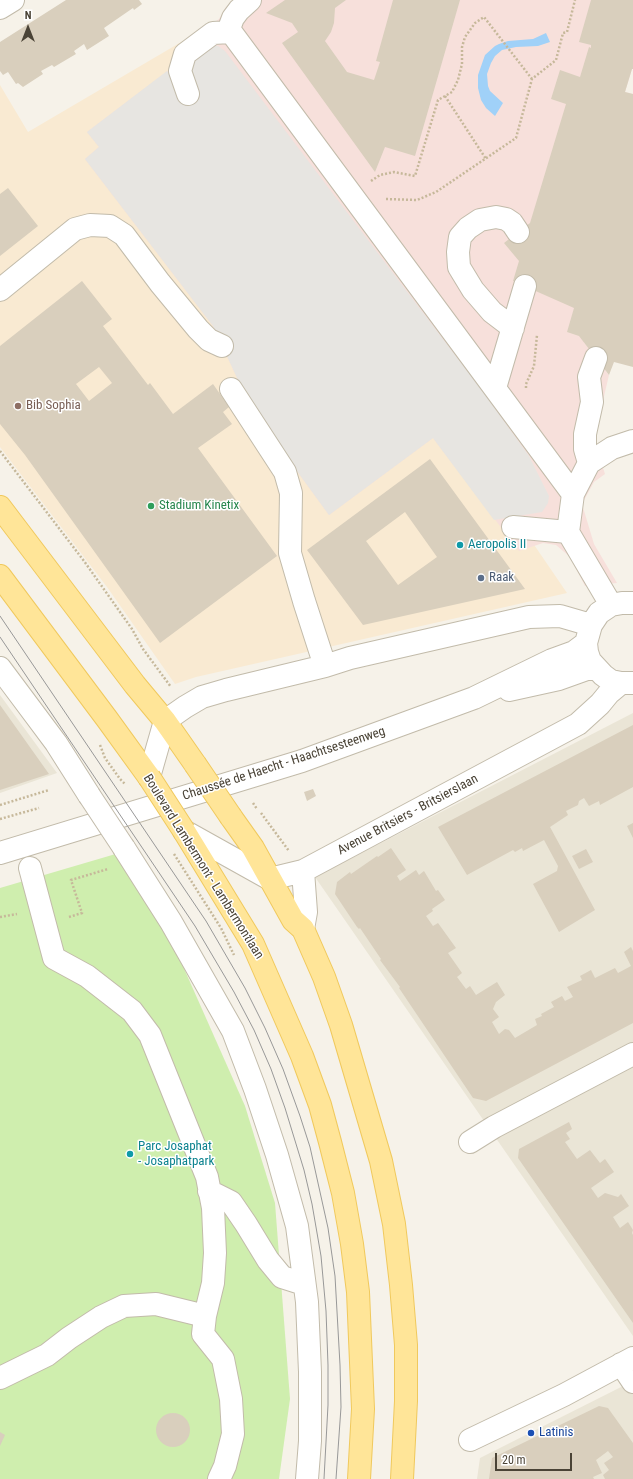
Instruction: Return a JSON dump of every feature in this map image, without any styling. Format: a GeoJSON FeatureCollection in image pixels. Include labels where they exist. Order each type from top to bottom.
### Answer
{"type":"FeatureCollection","features":[{"type":"Feature","properties":{"kind":"main road"},"geometry":{"type":"LineString","coordinates":[[0,507],[135,685],[165,721],[195,764],[252,848],[293,920],[303,929],[324,977],[341,1025],[381,1161],[394,1224],[406,1345],[406,1401],[402,1479]]}},
{"type":"Feature","properties":{"kind":"main road","name":"Boulevard Lambermont - Lambermontlaan"},"geometry":{"type":"LineString","coordinates":[[0,576],[107,719],[184,831],[253,944],[302,1056],[320,1105],[330,1142],[343,1193],[352,1244],[358,1292],[363,1409],[359,1479]]}},
{"type":"Feature","properties":{"kind":"street"},"geometry":{"type":"LineString","coordinates":[[0,8],[13,0]]}},
{"type":"Feature","properties":{"kind":"street"},"geometry":{"type":"LineString","coordinates":[[250,0],[233,18],[230,26],[231,32],[573,494]]}},
{"type":"Feature","properties":{"kind":"street"},"geometry":{"type":"LineString","coordinates":[[188,94],[180,72],[185,54],[213,34],[231,32]]}},
{"type":"Feature","properties":{"kind":"street"},"geometry":{"type":"LineString","coordinates":[[513,328],[492,312],[473,290],[459,266],[458,252],[460,238],[468,228],[480,220],[496,217],[506,219],[512,223],[518,232]]}},
{"type":"Feature","properties":{"kind":"street"},"geometry":{"type":"LineString","coordinates":[[0,290],[75,229],[90,225],[110,226],[124,235],[160,283],[198,329],[209,340],[222,346]]}},
{"type":"Feature","properties":{"kind":"street"},"geometry":{"type":"LineString","coordinates":[[495,388],[525,286]]}},
{"type":"Feature","properties":{"kind":"street"},"geometry":{"type":"LineString","coordinates":[[589,463],[585,449],[585,434],[592,402],[589,377],[596,358]]}},
{"type":"Feature","properties":{"kind":"street"},"geometry":{"type":"LineString","coordinates":[[231,389],[285,472],[291,493],[290,553],[325,666]]}},
{"type":"Feature","properties":{"kind":"street"},"geometry":{"type":"LineString","coordinates":[[633,441],[612,448],[589,463],[573,494],[568,532],[612,605],[633,603]]}},
{"type":"Feature","properties":{"kind":"street"},"geometry":{"type":"LineString","coordinates":[[513,527],[568,532]]}},
{"type":"Feature","properties":{"kind":"street","name":"Chaussée de Haecht - Haachtsesteenweg"},"geometry":{"type":"LineString","coordinates":[[0,853],[302,761],[474,698],[552,660],[574,652],[588,634],[599,613],[612,605]]}},
{"type":"Feature","properties":{"kind":"street"},"geometry":{"type":"LineString","coordinates":[[148,778],[165,721],[202,697],[325,666],[350,658],[529,617],[560,616],[588,634],[589,656],[596,669],[611,681],[627,683]]}},
{"type":"Feature","properties":{"kind":"street"},"geometry":{"type":"LineString","coordinates":[[0,668],[56,743],[172,922],[232,1031],[255,1089],[277,1155],[297,1226],[307,1302],[310,1372],[310,1441],[307,1479]]}},
{"type":"Feature","properties":{"kind":"street","name":"Chaussée de Haecht - Haachtsesteenweg"},"geometry":{"type":"LineString","coordinates":[[474,698],[559,679],[587,669],[596,669]]}},
{"type":"Feature","properties":{"kind":"street","name":"Avenue Britsiers - Britsierslaan"},"geometry":{"type":"LineString","coordinates":[[270,879],[303,870],[578,724],[600,704],[608,693],[627,683]]}},
{"type":"Feature","properties":{"kind":"street"},"geometry":{"type":"LineString","coordinates":[[184,831],[270,879]]}},
{"type":"Feature","properties":{"kind":"street"},"geometry":{"type":"LineString","coordinates":[[30,868],[54,958],[87,976],[132,1010],[150,1035],[207,1177],[213,1208],[215,1253],[213,1283],[202,1334],[223,1359],[231,1399],[233,1434],[225,1466],[219,1479]]}},
{"type":"Feature","properties":{"kind":"street"},"geometry":{"type":"LineString","coordinates":[[303,870],[306,912],[303,929]]}},
{"type":"Feature","properties":{"kind":"street"},"geometry":{"type":"LineString","coordinates":[[470,1142],[494,1127],[633,1054]]}},
{"type":"Feature","properties":{"kind":"street"},"geometry":{"type":"LineString","coordinates":[[209,1191],[231,1202],[268,1260],[282,1277],[304,1284]]}},
{"type":"Feature","properties":{"kind":"street"},"geometry":{"type":"LineString","coordinates":[[4,1380],[47,1355],[69,1338],[101,1317],[124,1306],[156,1304],[205,1316]]}},
{"type":"Feature","properties":{"kind":"street"},"geometry":{"type":"LineString","coordinates":[[470,1440],[564,1395],[629,1368]]}},
{"type":"Feature","properties":{"kind":"path"},"geometry":{"type":"LineString","coordinates":[[380,199],[417,200],[436,192],[516,138],[532,79],[556,60],[563,33],[567,32],[575,0]]}},
{"type":"Feature","properties":{"kind":"path"},"geometry":{"type":"LineString","coordinates":[[348,189],[364,177],[368,183],[380,175],[394,172],[415,176],[438,100],[452,92],[458,80],[462,64],[462,47],[464,37],[474,23],[484,17],[532,79]]}},
{"type":"Feature","properties":{"kind":"path"},"geometry":{"type":"LineString","coordinates":[[445,96],[486,159]]}},
{"type":"Feature","properties":{"kind":"path"},"geometry":{"type":"LineString","coordinates":[[526,391],[526,384],[534,366],[536,351]]}},
{"type":"Feature","properties":{"kind":"path"},"geometry":{"type":"LineString","coordinates":[[0,451],[84,562],[132,629],[143,649],[185,707]]}},
{"type":"Feature","properties":{"kind":"path"},"geometry":{"type":"LineString","coordinates":[[0,805],[49,790]]}},
{"type":"Feature","properties":{"kind":"path"},"geometry":{"type":"LineString","coordinates":[[0,819],[39,808]]}},
{"type":"Feature","properties":{"kind":"path"},"geometry":{"type":"LineString","coordinates":[[257,810],[275,831],[303,870]]}},
{"type":"Feature","properties":{"kind":"path"},"geometry":{"type":"LineString","coordinates":[[66,911],[68,918],[82,913],[71,880],[113,867]]}},
{"type":"Feature","properties":{"kind":"shaded area"},"geometry":{"type":"Polygon","coordinates":[[[235,0],[633,0],[633,69],[625,92],[633,94],[633,172],[584,342],[609,375],[594,439],[605,474],[594,482],[582,504],[594,544],[617,583],[585,586],[570,557],[556,545],[543,543],[519,551],[433,438],[329,515],[251,408],[213,326],[85,159],[99,147],[87,132],[169,70],[171,59],[175,51],[219,19],[226,7],[235,0]]]}},
{"type":"Feature","properties":{"kind":"shaded area"},"geometry":{"type":"Polygon","coordinates":[[[188,38],[567,593],[196,677],[175,684],[107,587],[0,447],[0,85],[28,132],[188,38]]]}},
{"type":"Feature","properties":{"kind":"shaded area"},"geometry":{"type":"Polygon","coordinates":[[[213,45],[218,46],[225,51],[483,392],[529,456],[549,496],[548,503],[542,512],[494,520],[433,438],[329,515],[251,408],[213,326],[85,159],[99,147],[87,132],[167,71],[169,74],[188,69],[189,65],[213,45]]]}},
{"type":"Feature","properties":{"kind":"shaded area"},"geometry":{"type":"Polygon","coordinates":[[[0,695],[57,773],[0,793],[0,695]]]}},
{"type":"Feature","properties":{"kind":"shaded area"},"geometry":{"type":"Polygon","coordinates":[[[633,713],[633,1336],[315,877],[633,713]]]}},
{"type":"Feature","properties":{"kind":"shaded area"},"geometry":{"type":"Polygon","coordinates":[[[633,1381],[633,1479],[477,1479],[480,1458],[633,1381]]]}},
{"type":"Feature","properties":{"kind":"green space","name":"Parc Josaphat - Josaphatpark"},"geometry":{"type":"Polygon","coordinates":[[[119,853],[182,964],[245,1106],[275,1203],[290,1399],[279,1479],[0,1479],[0,888],[119,853]]]}},
{"type":"Feature","properties":{"kind":"water"},"geometry":{"type":"Polygon","coordinates":[[[546,33],[550,42],[538,46],[516,47],[502,50],[495,56],[487,74],[488,86],[490,91],[503,103],[495,116],[486,108],[481,100],[478,88],[478,75],[485,55],[499,44],[508,41],[533,39],[546,33]]]}},
{"type":"Feature","properties":{"kind":"building"},"geometry":{"type":"Polygon","coordinates":[[[66,0],[139,0],[142,4],[134,10],[133,8],[104,28],[109,36],[87,50],[84,44],[74,51],[76,54],[54,67],[52,65],[41,71],[43,74],[23,87],[18,83],[16,84],[8,72],[3,75],[0,71],[0,42],[66,0]]]}},
{"type":"Feature","properties":{"kind":"building"},"geometry":{"type":"Polygon","coordinates":[[[285,0],[346,0],[335,8],[334,23],[331,32],[325,41],[347,72],[374,80],[380,62],[376,61],[393,0],[460,0],[415,156],[385,147],[375,172],[282,43],[298,32],[292,23],[266,13],[285,0]]]}},
{"type":"Feature","properties":{"kind":"building"},"geometry":{"type":"Polygon","coordinates":[[[591,0],[633,0],[633,69],[625,92],[633,94],[633,367],[614,362],[609,375],[579,336],[567,332],[574,308],[513,281],[519,261],[504,243],[530,223],[566,104],[551,99],[560,70],[580,77],[589,47],[591,48],[591,45],[579,42],[591,0]]]}},
{"type":"Feature","properties":{"kind":"building"},"geometry":{"type":"Polygon","coordinates":[[[8,188],[38,226],[0,256],[0,194],[8,188]]]}},
{"type":"Feature","properties":{"kind":"building","name":"Stadium Kinetix"},"geometry":{"type":"Polygon","coordinates":[[[82,281],[112,319],[103,326],[148,385],[150,383],[173,414],[213,384],[229,407],[223,412],[232,424],[198,448],[277,556],[160,643],[25,455],[0,424],[0,346],[82,281]],[[99,367],[76,384],[89,401],[112,383],[99,367]]]}},
{"type":"Feature","properties":{"kind":"building","name":"Aeropolis II"},"geometry":{"type":"Polygon","coordinates":[[[430,459],[525,589],[363,625],[307,550],[430,459]],[[405,512],[366,541],[398,585],[437,557],[405,512]]]}},
{"type":"Feature","properties":{"kind":"building"},"geometry":{"type":"Polygon","coordinates":[[[0,705],[49,774],[0,790],[0,705]]]}},
{"type":"Feature","properties":{"kind":"building"},"geometry":{"type":"Polygon","coordinates":[[[633,725],[633,787],[600,805],[599,801],[589,806],[584,798],[579,801],[578,805],[566,811],[568,815],[550,827],[595,910],[559,932],[533,884],[557,871],[558,866],[544,840],[523,851],[522,848],[515,852],[513,850],[467,875],[438,827],[633,725]]]}},
{"type":"Feature","properties":{"kind":"building"},"geometry":{"type":"Polygon","coordinates":[[[313,789],[316,796],[307,801],[304,792],[313,789]]]}},
{"type":"Feature","properties":{"kind":"building"},"geometry":{"type":"Polygon","coordinates":[[[633,823],[633,838],[627,826],[633,823]]]}},
{"type":"Feature","properties":{"kind":"building"},"geometry":{"type":"Polygon","coordinates":[[[391,848],[406,870],[397,876],[400,881],[416,870],[419,875],[424,871],[436,891],[438,890],[445,900],[432,909],[433,911],[426,916],[433,926],[438,923],[456,948],[448,953],[462,973],[457,977],[466,989],[470,986],[476,995],[497,982],[505,995],[496,1002],[493,1009],[499,1017],[492,1022],[499,1034],[505,1029],[509,1030],[515,1038],[537,1025],[535,1019],[542,1016],[541,1014],[554,1007],[551,1002],[562,996],[565,1001],[573,997],[567,987],[582,980],[580,976],[591,970],[595,978],[615,968],[618,973],[631,966],[624,952],[631,947],[633,951],[633,1023],[486,1101],[473,1098],[399,988],[400,987],[335,894],[337,882],[350,872],[351,874],[391,848]]]}},
{"type":"Feature","properties":{"kind":"building"},"geometry":{"type":"Polygon","coordinates":[[[586,849],[593,862],[579,869],[572,856],[586,849]]]}},
{"type":"Feature","properties":{"kind":"building"},"geometry":{"type":"Polygon","coordinates":[[[569,1122],[572,1129],[566,1133],[570,1139],[565,1142],[577,1159],[590,1150],[600,1163],[605,1159],[614,1172],[591,1188],[598,1198],[605,1193],[618,1197],[621,1194],[629,1206],[613,1217],[620,1228],[628,1222],[633,1230],[633,1323],[518,1158],[519,1149],[569,1122]]]}},
{"type":"Feature","properties":{"kind":"building"},"geometry":{"type":"Polygon","coordinates":[[[599,1406],[608,1408],[633,1443],[633,1479],[605,1479],[603,1475],[609,1470],[604,1463],[613,1457],[608,1451],[596,1460],[602,1473],[593,1477],[594,1479],[489,1479],[492,1458],[599,1406]]]}},
{"type":"Feature","properties":{"kind":"building"},"geometry":{"type":"Polygon","coordinates":[[[170,1413],[176,1413],[180,1414],[187,1420],[190,1430],[189,1437],[183,1444],[176,1447],[170,1447],[166,1446],[159,1440],[156,1433],[156,1427],[157,1423],[163,1416],[170,1413]]]}},
{"type":"Feature","properties":{"kind":"building"},"geometry":{"type":"Polygon","coordinates":[[[0,1432],[5,1435],[0,1446],[0,1432]]]}},
{"type":"Feature","properties":{"kind":"tram line"},"geometry":{"type":"LineString","coordinates":[[0,616],[206,921],[245,988],[283,1069],[310,1147],[328,1228],[335,1276],[341,1407],[336,1479]]}},
{"type":"Feature","properties":{"kind":"tram line"},"geometry":{"type":"LineString","coordinates":[[0,637],[195,926],[234,992],[254,1030],[271,1069],[304,1170],[312,1204],[321,1256],[326,1311],[328,1365],[328,1405],[324,1479]]}},
{"type":"Feature","properties":{"kind":"place","name":"Bib Sophia"},"geometry":{"type":"Point","coordinates":[18,406]}},
{"type":"Feature","properties":{"kind":"place","name":"Stadium Kinetix"},"geometry":{"type":"Point","coordinates":[151,506]}},
{"type":"Feature","properties":{"kind":"place","name":"Aeropolis II"},"geometry":{"type":"Point","coordinates":[460,545]}},
{"type":"Feature","properties":{"kind":"place","name":"Raak"},"geometry":{"type":"Point","coordinates":[481,578]}},
{"type":"Feature","properties":{"kind":"place","name":"Parc Josaphat - Josaphatpark"},"geometry":{"type":"Point","coordinates":[130,1154]}},
{"type":"Feature","properties":{"kind":"place","name":"Latinis"},"geometry":{"type":"Point","coordinates":[531,1433]}}]}
